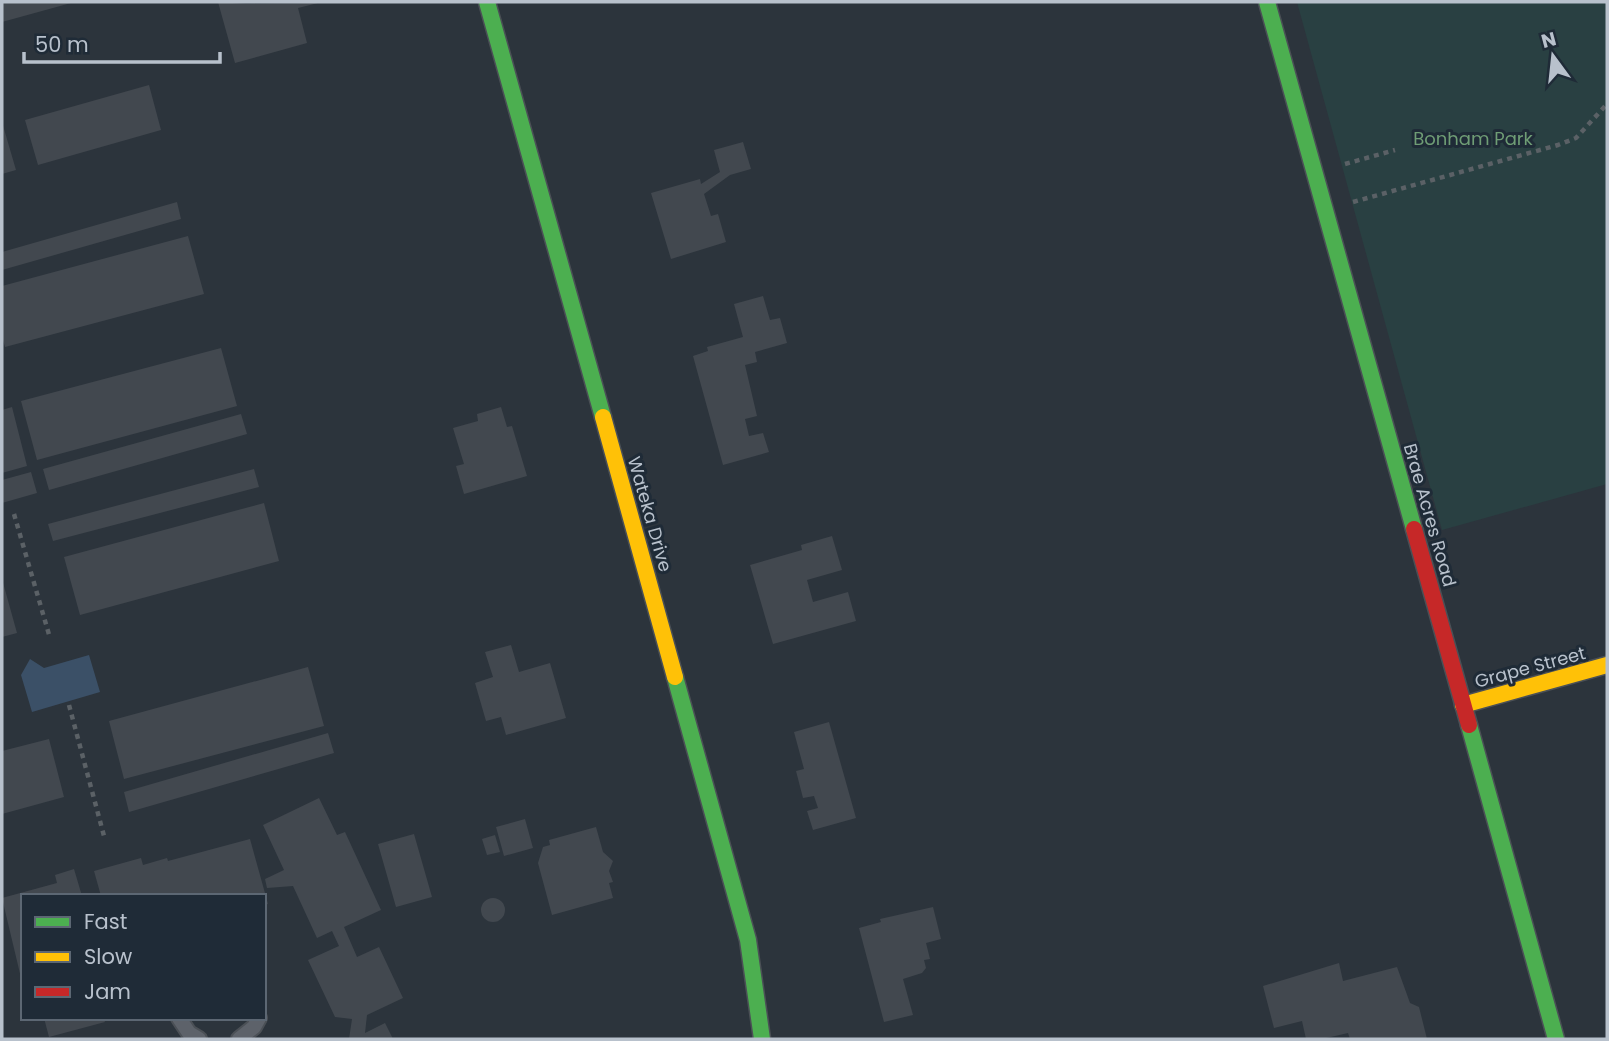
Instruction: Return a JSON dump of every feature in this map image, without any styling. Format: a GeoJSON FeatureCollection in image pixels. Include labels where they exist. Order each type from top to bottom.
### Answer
{"type":"FeatureCollection","features":[{"type":"Feature","properties":{"kind":"street","name":"Wateka Drive"},"geometry":{"type":"LineString","coordinates":[[487,2],[748,940],[757,987],[762,1039]]}},
{"type":"Feature","properties":{"kind":"street","name":"Brae Acres Road"},"geometry":{"type":"LineString","coordinates":[[1267,2],[1556,1039]]}},
{"type":"Feature","properties":{"kind":"street","name":"Grape Street"},"geometry":{"type":"LineString","coordinates":[[1463,705],[1607,665]]}},
{"type":"Feature","properties":{"kind":"lane"},"geometry":{"type":"LineString","coordinates":[[180,1020],[191,1037]]}},
{"type":"Feature","properties":{"kind":"lane"},"geometry":{"type":"LineString","coordinates":[[239,1039],[254,1027],[258,1020]]}},
{"type":"Feature","properties":{"kind":"path"},"geometry":{"type":"LineString","coordinates":[[1325,209],[1558,145],[1576,138],[1607,104]]}},
{"type":"Feature","properties":{"kind":"path"},"geometry":{"type":"LineString","coordinates":[[1315,173],[1395,150]]}},
{"type":"Feature","properties":{"kind":"path"},"geometry":{"type":"LineString","coordinates":[[14,514],[50,638]]}},
{"type":"Feature","properties":{"kind":"path"},"geometry":{"type":"LineString","coordinates":[[69,705],[104,836]]}},
{"type":"Feature","properties":{"kind":"green space","name":"Bonham Park"},"geometry":{"type":"Polygon","coordinates":[[[1297,2],[1607,2],[1607,484],[1442,530],[1297,2]]]}},
{"type":"Feature","properties":{"kind":"water"},"geometry":{"type":"Polygon","coordinates":[[[89,655],[100,692],[32,712],[21,675],[30,659],[44,668],[89,655]]]}},
{"type":"Feature","properties":{"kind":"building"},"geometry":{"type":"Polygon","coordinates":[[[2,2],[71,2],[71,3],[2,22],[2,2]]]}},
{"type":"Feature","properties":{"kind":"building"},"geometry":{"type":"Polygon","coordinates":[[[218,2],[318,3],[298,8],[307,43],[235,63],[218,2]]]}},
{"type":"Feature","properties":{"kind":"building"},"geometry":{"type":"Polygon","coordinates":[[[149,85],[161,130],[38,165],[25,120],[149,85]]]}},
{"type":"Feature","properties":{"kind":"building"},"geometry":{"type":"Polygon","coordinates":[[[2,122],[16,170],[2,174],[2,122]]]}},
{"type":"Feature","properties":{"kind":"building"},"geometry":{"type":"Polygon","coordinates":[[[743,142],[751,169],[730,175],[704,194],[711,216],[718,214],[726,242],[671,259],[651,193],[700,179],[701,184],[720,172],[714,150],[743,142]]]}},
{"type":"Feature","properties":{"kind":"building"},"geometry":{"type":"Polygon","coordinates":[[[177,202],[181,219],[2,270],[2,252],[177,202]]]}},
{"type":"Feature","properties":{"kind":"building"},"geometry":{"type":"Polygon","coordinates":[[[188,236],[204,294],[5,347],[2,336],[2,286],[188,236]]]}},
{"type":"Feature","properties":{"kind":"building"},"geometry":{"type":"Polygon","coordinates":[[[763,296],[770,320],[780,318],[787,343],[755,352],[757,362],[745,365],[757,416],[745,419],[749,436],[763,433],[769,452],[723,465],[693,356],[708,351],[707,347],[743,337],[734,304],[763,296]]]}},
{"type":"Feature","properties":{"kind":"building"},"geometry":{"type":"Polygon","coordinates":[[[221,348],[237,406],[37,460],[21,401],[221,348]]]}},
{"type":"Feature","properties":{"kind":"building"},"geometry":{"type":"Polygon","coordinates":[[[12,407],[27,466],[2,473],[2,410],[12,407]]]}},
{"type":"Feature","properties":{"kind":"building"},"geometry":{"type":"Polygon","coordinates":[[[501,407],[507,427],[512,426],[527,476],[464,494],[456,466],[464,464],[453,428],[478,421],[477,414],[501,407]]]}},
{"type":"Feature","properties":{"kind":"building"},"geometry":{"type":"Polygon","coordinates":[[[241,414],[247,434],[49,490],[43,469],[241,414]]]}},
{"type":"Feature","properties":{"kind":"building"},"geometry":{"type":"Polygon","coordinates":[[[254,469],[259,487],[53,541],[48,524],[254,469]]]}},
{"type":"Feature","properties":{"kind":"building"},"geometry":{"type":"Polygon","coordinates":[[[31,472],[37,493],[2,503],[2,480],[31,472]]]}},
{"type":"Feature","properties":{"kind":"building"},"geometry":{"type":"Polygon","coordinates":[[[264,503],[279,561],[80,615],[64,557],[264,503]]]}},
{"type":"Feature","properties":{"kind":"building"},"geometry":{"type":"Polygon","coordinates":[[[832,536],[842,570],[807,580],[813,602],[848,592],[856,621],[773,644],[750,565],[802,550],[801,545],[832,536]]]}},
{"type":"Feature","properties":{"kind":"building"},"geometry":{"type":"Polygon","coordinates":[[[2,579],[17,633],[2,637],[2,579]]]}},
{"type":"Feature","properties":{"kind":"building"},"geometry":{"type":"Polygon","coordinates":[[[511,645],[519,672],[550,663],[566,718],[506,735],[501,717],[486,721],[475,683],[493,677],[485,652],[511,645]]]}},
{"type":"Feature","properties":{"kind":"building"},"geometry":{"type":"Polygon","coordinates":[[[308,667],[324,726],[124,779],[109,721],[308,667]]]}},
{"type":"Feature","properties":{"kind":"building"},"geometry":{"type":"Polygon","coordinates":[[[829,722],[856,818],[813,830],[807,811],[818,808],[814,796],[803,798],[796,771],[804,769],[794,732],[829,722]]]}},
{"type":"Feature","properties":{"kind":"building"},"geometry":{"type":"Polygon","coordinates":[[[328,733],[334,753],[129,812],[124,792],[328,733]]]}},
{"type":"Feature","properties":{"kind":"building"},"geometry":{"type":"Polygon","coordinates":[[[49,739],[64,797],[2,814],[2,751],[49,739]]]}},
{"type":"Feature","properties":{"kind":"building"},"geometry":{"type":"Polygon","coordinates":[[[319,798],[337,835],[345,832],[381,910],[344,927],[357,957],[379,947],[403,998],[367,1015],[365,1033],[385,1023],[393,1039],[349,1039],[352,1019],[335,1017],[308,960],[339,946],[332,931],[317,938],[293,886],[267,888],[265,879],[284,870],[263,825],[319,798]]]}},
{"type":"Feature","properties":{"kind":"building"},"geometry":{"type":"Polygon","coordinates":[[[525,819],[533,848],[504,856],[496,827],[525,819]]]}},
{"type":"Feature","properties":{"kind":"building"},"geometry":{"type":"Polygon","coordinates":[[[596,827],[603,852],[613,861],[609,871],[613,882],[609,883],[613,898],[552,915],[538,863],[543,847],[550,845],[549,840],[596,827]]]}},
{"type":"Feature","properties":{"kind":"building"},"geometry":{"type":"Polygon","coordinates":[[[414,834],[432,897],[396,907],[378,844],[414,834]]]}},
{"type":"Feature","properties":{"kind":"building"},"geometry":{"type":"Polygon","coordinates":[[[495,835],[500,852],[487,855],[482,839],[495,835]]]}},
{"type":"Feature","properties":{"kind":"building"},"geometry":{"type":"Polygon","coordinates":[[[250,839],[265,894],[100,894],[94,871],[141,858],[143,865],[167,858],[168,861],[250,839]]]}},
{"type":"Feature","properties":{"kind":"building"},"geometry":{"type":"Polygon","coordinates":[[[74,869],[81,894],[21,894],[21,978],[2,898],[57,883],[55,875],[74,869]]]}},
{"type":"Feature","properties":{"kind":"building"},"geometry":{"type":"Polygon","coordinates":[[[493,898],[504,905],[505,910],[498,921],[493,922],[482,915],[481,910],[488,899],[493,898]]]}},
{"type":"Feature","properties":{"kind":"building"},"geometry":{"type":"Polygon","coordinates":[[[933,907],[941,939],[926,943],[930,959],[924,960],[926,968],[922,973],[903,979],[913,1015],[884,1022],[859,928],[881,922],[880,919],[933,907]]]}},
{"type":"Feature","properties":{"kind":"building"},"geometry":{"type":"Polygon","coordinates":[[[1339,963],[1343,981],[1397,967],[1410,1003],[1419,1007],[1427,1039],[1350,1039],[1348,1033],[1322,1039],[1306,1039],[1302,1021],[1274,1028],[1263,986],[1339,963]]]}},
{"type":"Feature","properties":{"kind":"building"},"geometry":{"type":"Polygon","coordinates":[[[45,1020],[105,1022],[49,1037],[45,1020]]]}},
{"type":"Feature","properties":{"kind":"traffic: fast"},"geometry":{"type":"LineString","coordinates":[[487,2],[603,417]]}},
{"type":"Feature","properties":{"kind":"traffic: fast"},"geometry":{"type":"LineString","coordinates":[[1267,2],[1414,529]]}},
{"type":"Feature","properties":{"kind":"traffic: fast"},"geometry":{"type":"LineString","coordinates":[[675,677],[748,940],[762,1039]]}},
{"type":"Feature","properties":{"kind":"traffic: fast"},"geometry":{"type":"LineString","coordinates":[[1469,725],[1556,1039]]}},
{"type":"Feature","properties":{"kind":"traffic: slow"},"geometry":{"type":"LineString","coordinates":[[603,417],[675,677]]}},
{"type":"Feature","properties":{"kind":"traffic: slow"},"geometry":{"type":"LineString","coordinates":[[1463,705],[1607,665]]}},
{"type":"Feature","properties":{"kind":"traffic: jam"},"geometry":{"type":"LineString","coordinates":[[1414,529],[1469,725]]}}]}
